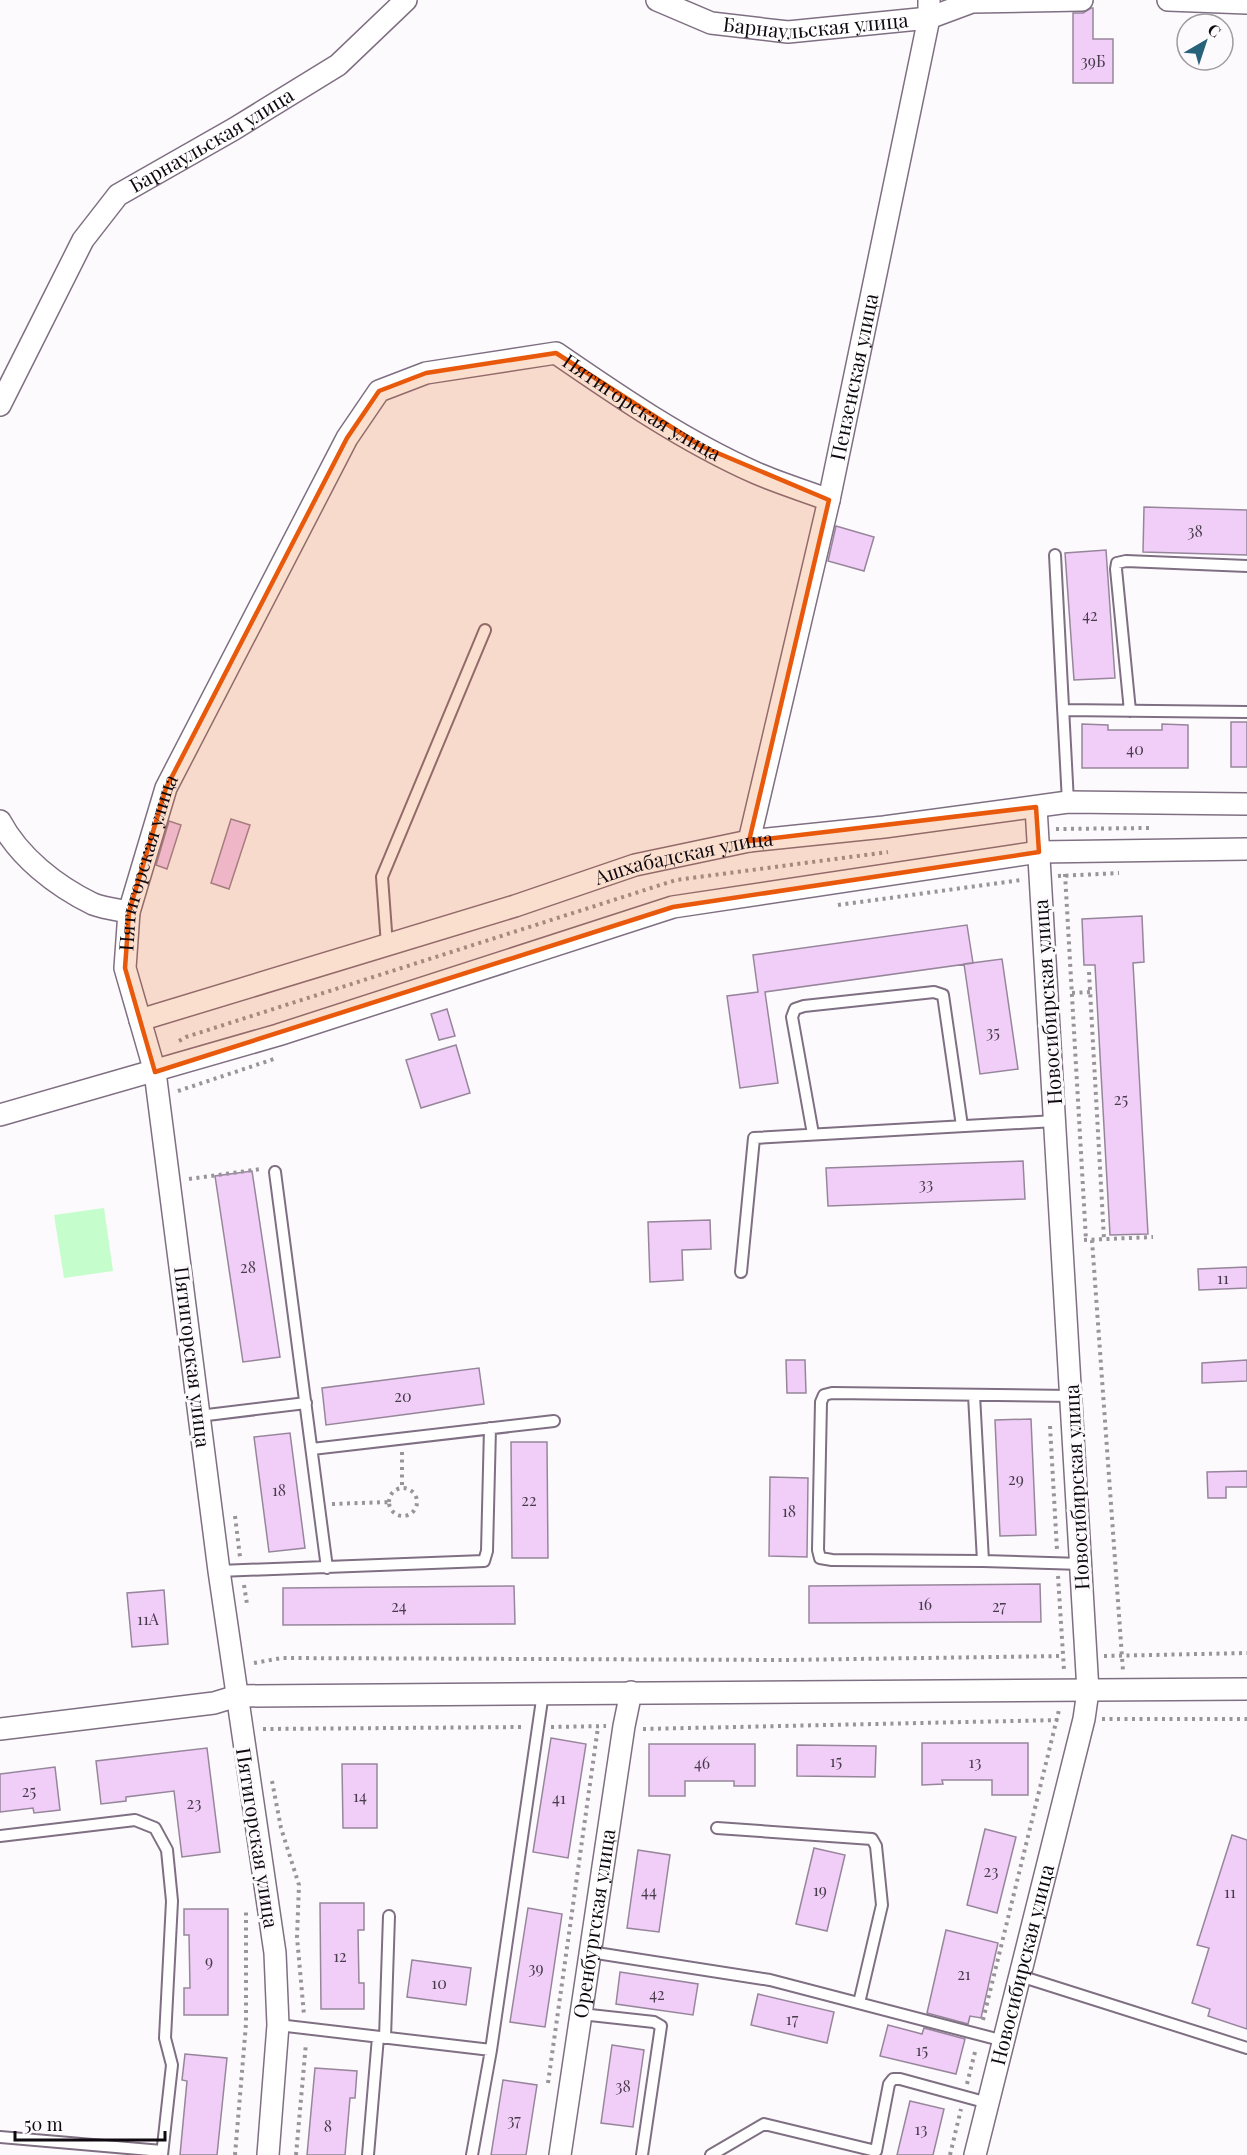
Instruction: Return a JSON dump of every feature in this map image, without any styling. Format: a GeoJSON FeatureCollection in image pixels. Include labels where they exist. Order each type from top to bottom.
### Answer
{"type":"FeatureCollection","features":[{"type":"Feature","properties":{"kind":"street","name":"Барнаульская улица"},"geometry":{"type":"LineString","coordinates":[[0,405],[83,240],[118,195],[234,129],[338,65],[406,0]]}},
{"type":"Feature","properties":{"kind":"street","name":"Барнаульская улица"},"geometry":{"type":"LineString","coordinates":[[657,0],[711,23],[788,32],[972,2],[1083,0]]}},
{"type":"Feature","properties":{"kind":"street"},"geometry":{"type":"LineString","coordinates":[[1168,0],[1247,3]]}},
{"type":"Feature","properties":{"kind":"street","name":"Пензенская улица"},"geometry":{"type":"LineString","coordinates":[[748,841],[829,500],[929,9]]}},
{"type":"Feature","properties":{"kind":"street","name":"Пятигорская улица"},"geometry":{"type":"LineString","coordinates":[[268,2155],[278,2025],[275,1953],[219,1571],[155,1072],[125,968],[129,912],[166,788],[347,438],[379,391],[426,373],[556,353],[640,410],[700,446],[757,473],[829,500]]}},
{"type":"Feature","properties":{"kind":"street","name":"Ашхабадская улица"},"geometry":{"type":"LineString","coordinates":[[140,1020],[515,906],[635,865],[748,841],[884,827],[1068,802],[1247,804]]}},
{"type":"Feature","properties":{"kind":"street","name":"Новосибирская улица"},"geometry":{"type":"LineString","coordinates":[[975,2155],[1084,1719],[1088,1691],[1088,1656],[1055,1121],[1030,879],[1029,854],[1036,807]]}},
{"type":"Feature","properties":{"kind":"street"},"geometry":{"type":"LineString","coordinates":[[0,821],[8,836],[46,875],[94,904],[129,912]]}},
{"type":"Feature","properties":{"kind":"street"},"geometry":{"type":"LineString","coordinates":[[0,1115],[155,1072],[289,1031],[673,907],[1029,854],[1247,849]]}},
{"type":"Feature","properties":{"kind":"street"},"geometry":{"type":"LineString","coordinates":[[0,1729],[214,1703],[237,1695],[1247,1689]]}},
{"type":"Feature","properties":{"kind":"street","name":"Оренбургская улица"},"geometry":{"type":"LineString","coordinates":[[560,2155],[631,1692]]}},
{"type":"Feature","properties":{"kind":"lane"},"geometry":{"type":"LineString","coordinates":[[1055,555],[1068,802]]}},
{"type":"Feature","properties":{"kind":"lane"},"geometry":{"type":"LineString","coordinates":[[1130,711],[1117,563],[1126,561],[1247,566]]}},
{"type":"Feature","properties":{"kind":"lane"},"geometry":{"type":"LineString","coordinates":[[387,945],[382,878],[485,630]]}},
{"type":"Feature","properties":{"kind":"lane"},"geometry":{"type":"LineString","coordinates":[[1063,710],[1247,712]]}},
{"type":"Feature","properties":{"kind":"lane"},"geometry":{"type":"LineString","coordinates":[[813,1134],[792,1017],[795,1009],[804,1006],[934,992],[943,995],[962,1126]]}},
{"type":"Feature","properties":{"kind":"lane"},"geometry":{"type":"LineString","coordinates":[[741,1272],[754,1138],[1055,1121]]}},
{"type":"Feature","properties":{"kind":"lane"},"geometry":{"type":"LineString","coordinates":[[275,1172],[327,1568]]}},
{"type":"Feature","properties":{"kind":"lane"},"geometry":{"type":"LineString","coordinates":[[1072,1396],[832,1393],[824,1395],[821,1402],[818,1550],[820,1558],[832,1560],[1082,1564]]}},
{"type":"Feature","properties":{"kind":"lane"},"geometry":{"type":"LineString","coordinates":[[974,1395],[983,1561]]}},
{"type":"Feature","properties":{"kind":"lane"},"geometry":{"type":"LineString","coordinates":[[199,1416],[306,1403]]}},
{"type":"Feature","properties":{"kind":"lane"},"geometry":{"type":"LineString","coordinates":[[312,1449],[554,1421]]}},
{"type":"Feature","properties":{"kind":"lane"},"geometry":{"type":"LineString","coordinates":[[219,1571],[484,1560],[487,1551],[490,1428]]}},
{"type":"Feature","properties":{"kind":"lane"},"geometry":{"type":"LineString","coordinates":[[472,2155],[490,2050],[543,1693]]}},
{"type":"Feature","properties":{"kind":"lane"},"geometry":{"type":"LineString","coordinates":[[0,1836],[135,1820],[155,1828],[167,1850],[172,1901],[165,2038],[172,2064],[162,2153],[0,2137]]}},
{"type":"Feature","properties":{"kind":"lane"},"geometry":{"type":"LineString","coordinates":[[717,1828],[872,1839],[876,1846],[882,1905],[859,2003]]}},
{"type":"Feature","properties":{"kind":"lane"},"geometry":{"type":"LineString","coordinates":[[368,2155],[381,2037],[389,1916]]}},
{"type":"Feature","properties":{"kind":"lane"},"geometry":{"type":"LineString","coordinates":[[590,1952],[770,1980],[1004,2040]]}},
{"type":"Feature","properties":{"kind":"lane"},"geometry":{"type":"LineString","coordinates":[[1020,1976],[1247,2048]]}},
{"type":"Feature","properties":{"kind":"lane"},"geometry":{"type":"LineString","coordinates":[[581,2014],[654,2022],[661,2026],[642,2155]]}},
{"type":"Feature","properties":{"kind":"lane"},"geometry":{"type":"LineString","coordinates":[[278,2025],[490,2050]]}},
{"type":"Feature","properties":{"kind":"lane"},"geometry":{"type":"LineString","coordinates":[[711,2155],[764,2124],[876,2151],[889,2084],[893,2079],[988,2103]]}},
{"type":"Feature","properties":{"kind":"path"},"geometry":{"type":"LineString","coordinates":[[1064,852],[1086,1240]]}},
{"type":"Feature","properties":{"kind":"path"},"geometry":{"type":"LineString","coordinates":[[1020,892],[1030,879],[1029,854]]}},
{"type":"Feature","properties":{"kind":"path"},"geometry":{"type":"LineString","coordinates":[[837,905],[1030,879],[1124,873]]}},
{"type":"Feature","properties":{"kind":"path"},"geometry":{"type":"LineString","coordinates":[[1089,972],[1104,1239]]}},
{"type":"Feature","properties":{"kind":"path"},"geometry":{"type":"LineString","coordinates":[[1072,993],[1091,992]]}},
{"type":"Feature","properties":{"kind":"path"},"geometry":{"type":"LineString","coordinates":[[178,1091],[278,1058]]}},
{"type":"Feature","properties":{"kind":"path"},"geometry":{"type":"LineString","coordinates":[[188,1180],[263,1169],[275,1172]]}},
{"type":"Feature","properties":{"kind":"path"},"geometry":{"type":"LineString","coordinates":[[1062,1241],[1153,1237]]}},
{"type":"Feature","properties":{"kind":"path"},"geometry":{"type":"LineString","coordinates":[[1092,1240],[1124,1690]]}},
{"type":"Feature","properties":{"kind":"path"},"geometry":{"type":"LineString","coordinates":[[950,2155],[1064,1691],[1048,1395]]}},
{"type":"Feature","properties":{"kind":"path"},"geometry":{"type":"LineString","coordinates":[[402,1438],[402,1488]]}},
{"type":"Feature","properties":{"kind":"path"},"geometry":{"type":"LineString","coordinates":[[402,1488],[408,1489],[416,1496],[416,1507],[413,1512],[403,1516],[389,1508],[388,1502],[392,1492],[402,1488]]}},
{"type":"Feature","properties":{"kind":"path"},"geometry":{"type":"LineString","coordinates":[[319,1505],[388,1502]]}},
{"type":"Feature","properties":{"kind":"path"},"geometry":{"type":"LineString","coordinates":[[254,1663],[282,1658],[785,1660],[1247,1653]]}},
{"type":"Feature","properties":{"kind":"path"},"geometry":{"type":"LineString","coordinates":[[241,1731],[624,1726],[647,1730],[1084,1719],[1247,1719]]}},
{"type":"Feature","properties":{"kind":"path"},"geometry":{"type":"LineString","coordinates":[[548,2086],[598,1727]]}},
{"type":"Feature","properties":{"kind":"path"},"geometry":{"type":"LineString","coordinates":[[235,2155],[246,2024],[246,1905]]}},
{"type":"Feature","properties":{"kind":"highlighted area"},"geometry":{"type":"Polygon","coordinates":[[[556,353],[701,446],[829,500],[749,841],[1036,807],[1039,852],[673,907],[155,1072],[125,968],[129,912],[166,788],[347,438],[379,391],[426,373],[556,353]]]}},
{"type":"Feature","properties":{"kind":"green space"},"geometry":{"type":"Polygon","coordinates":[[[104,1208],[113,1271],[64,1278],[54,1215],[104,1208]]]}},
{"type":"Feature","properties":{"kind":"building"},"geometry":{"type":"Polygon","coordinates":[[[1093,8],[1093,39],[1113,39],[1113,83],[1073,83],[1073,13],[1083,13],[1093,8]]]}},
{"type":"Feature","properties":{"kind":"building"},"geometry":{"type":"Polygon","coordinates":[[[1144,507],[1247,510],[1247,555],[1143,552],[1144,507]]]}},
{"type":"Feature","properties":{"kind":"building"},"geometry":{"type":"Polygon","coordinates":[[[836,526],[874,537],[864,571],[828,561],[836,526]]]}},
{"type":"Feature","properties":{"kind":"building"},"geometry":{"type":"Polygon","coordinates":[[[1106,550],[1115,678],[1074,680],[1065,553],[1106,550]]]}},
{"type":"Feature","properties":{"kind":"building"},"geometry":{"type":"Polygon","coordinates":[[[1231,722],[1247,722],[1247,767],[1231,767],[1231,722]]]}},
{"type":"Feature","properties":{"kind":"building"},"geometry":{"type":"Polygon","coordinates":[[[1082,724],[1108,725],[1108,730],[1162,730],[1162,724],[1188,725],[1188,768],[1082,768],[1082,724]]]}},
{"type":"Feature","properties":{"kind":"building"},"geometry":{"type":"Polygon","coordinates":[[[231,819],[250,825],[229,889],[211,883],[231,819]]]}},
{"type":"Feature","properties":{"kind":"building"},"geometry":{"type":"Polygon","coordinates":[[[169,821],[181,825],[167,869],[156,865],[169,821]]]}},
{"type":"Feature","properties":{"kind":"building"},"geometry":{"type":"Polygon","coordinates":[[[1142,916],[1144,962],[1133,963],[1148,1234],[1110,1235],[1095,965],[1084,965],[1082,919],[1142,916]]]}},
{"type":"Feature","properties":{"kind":"building"},"geometry":{"type":"Polygon","coordinates":[[[967,925],[973,963],[765,992],[778,1083],[740,1088],[727,996],[758,992],[753,955],[967,925]]]}},
{"type":"Feature","properties":{"kind":"building"},"geometry":{"type":"Polygon","coordinates":[[[1002,959],[1018,1069],[980,1074],[964,964],[1002,959]]]}},
{"type":"Feature","properties":{"kind":"building"},"geometry":{"type":"Polygon","coordinates":[[[447,1009],[455,1036],[439,1040],[431,1014],[447,1009]]]}},
{"type":"Feature","properties":{"kind":"building"},"geometry":{"type":"Polygon","coordinates":[[[456,1045],[470,1093],[421,1108],[406,1060],[456,1045]]]}},
{"type":"Feature","properties":{"kind":"building"},"geometry":{"type":"Polygon","coordinates":[[[1023,1161],[1025,1199],[828,1206],[826,1168],[1023,1161]]]}},
{"type":"Feature","properties":{"kind":"building"},"geometry":{"type":"Polygon","coordinates":[[[252,1171],[280,1357],[243,1362],[215,1176],[252,1171]]]}},
{"type":"Feature","properties":{"kind":"building"},"geometry":{"type":"Polygon","coordinates":[[[710,1220],[711,1249],[682,1250],[683,1280],[650,1282],[648,1222],[710,1220]]]}},
{"type":"Feature","properties":{"kind":"building"},"geometry":{"type":"Polygon","coordinates":[[[1247,1267],[1247,1288],[1199,1290],[1198,1269],[1247,1267]]]}},
{"type":"Feature","properties":{"kind":"building"},"geometry":{"type":"Polygon","coordinates":[[[786,1360],[805,1360],[806,1393],[787,1393],[786,1360]]]}},
{"type":"Feature","properties":{"kind":"building"},"geometry":{"type":"Polygon","coordinates":[[[1247,1360],[1247,1381],[1202,1383],[1202,1363],[1247,1360]]]}},
{"type":"Feature","properties":{"kind":"building"},"geometry":{"type":"Polygon","coordinates":[[[479,1368],[484,1404],[326,1425],[322,1388],[479,1368]]]}},
{"type":"Feature","properties":{"kind":"building"},"geometry":{"type":"Polygon","coordinates":[[[1031,1419],[1036,1535],[1000,1536],[995,1420],[1031,1419]]]}},
{"type":"Feature","properties":{"kind":"building"},"geometry":{"type":"Polygon","coordinates":[[[290,1433],[305,1548],[269,1552],[254,1437],[290,1433]]]}},
{"type":"Feature","properties":{"kind":"building"},"geometry":{"type":"Polygon","coordinates":[[[511,1442],[547,1442],[548,1558],[512,1558],[511,1442]]]}},
{"type":"Feature","properties":{"kind":"building"},"geometry":{"type":"Polygon","coordinates":[[[1247,1471],[1247,1487],[1226,1487],[1226,1498],[1208,1498],[1207,1472],[1247,1471]]]}},
{"type":"Feature","properties":{"kind":"building"},"geometry":{"type":"Polygon","coordinates":[[[770,1477],[808,1478],[807,1557],[769,1556],[770,1477]]]}},
{"type":"Feature","properties":{"kind":"building"},"geometry":{"type":"Polygon","coordinates":[[[1040,1584],[1041,1622],[809,1623],[809,1586],[1040,1584]]]}},
{"type":"Feature","properties":{"kind":"building"},"geometry":{"type":"Polygon","coordinates":[[[514,1586],[515,1624],[283,1625],[283,1588],[514,1586]]]}},
{"type":"Feature","properties":{"kind":"building"},"geometry":{"type":"Polygon","coordinates":[[[164,1590],[168,1644],[132,1647],[127,1593],[164,1590]]]}},
{"type":"Feature","properties":{"kind":"building"},"geometry":{"type":"Polygon","coordinates":[[[551,1738],[586,1744],[568,1858],[533,1852],[551,1738]]]}},
{"type":"Feature","properties":{"kind":"building"},"geometry":{"type":"Polygon","coordinates":[[[922,1743],[1028,1743],[1028,1795],[992,1795],[992,1780],[942,1780],[943,1784],[922,1785],[922,1743]]]}},
{"type":"Feature","properties":{"kind":"building"},"geometry":{"type":"Polygon","coordinates":[[[649,1744],[755,1744],[755,1786],[734,1786],[734,1781],[685,1781],[685,1796],[649,1796],[649,1744]]]}},
{"type":"Feature","properties":{"kind":"building"},"geometry":{"type":"Polygon","coordinates":[[[797,1745],[876,1746],[875,1777],[797,1776],[797,1745]]]}},
{"type":"Feature","properties":{"kind":"building"},"geometry":{"type":"Polygon","coordinates":[[[207,1748],[220,1852],[182,1857],[174,1791],[126,1797],[126,1801],[101,1804],[96,1761],[207,1748]]]}},
{"type":"Feature","properties":{"kind":"building"},"geometry":{"type":"Polygon","coordinates":[[[342,1764],[377,1764],[377,1828],[343,1828],[342,1764]]]}},
{"type":"Feature","properties":{"kind":"building"},"geometry":{"type":"Polygon","coordinates":[[[55,1767],[60,1810],[34,1813],[33,1808],[0,1812],[0,1774],[55,1767]]]}},
{"type":"Feature","properties":{"kind":"building"},"geometry":{"type":"Polygon","coordinates":[[[985,1829],[1016,1837],[997,1913],[967,1905],[985,1829]]]}},
{"type":"Feature","properties":{"kind":"building"},"geometry":{"type":"Polygon","coordinates":[[[1232,1835],[1247,1840],[1247,2029],[1208,2016],[1210,2009],[1192,2003],[1209,1948],[1197,1945],[1232,1835]]]}},
{"type":"Feature","properties":{"kind":"building"},"geometry":{"type":"Polygon","coordinates":[[[814,1848],[845,1855],[827,1931],[796,1924],[814,1848]]]}},
{"type":"Feature","properties":{"kind":"building"},"geometry":{"type":"Polygon","coordinates":[[[638,1850],[670,1855],[659,1932],[627,1928],[638,1850]]]}},
{"type":"Feature","properties":{"kind":"building"},"geometry":{"type":"Polygon","coordinates":[[[320,1903],[364,1903],[364,1930],[358,1930],[359,1983],[364,1983],[364,2009],[321,2009],[320,1903]]]}},
{"type":"Feature","properties":{"kind":"building"},"geometry":{"type":"Polygon","coordinates":[[[528,1908],[562,1914],[545,2027],[510,2022],[528,1908]]]}},
{"type":"Feature","properties":{"kind":"building"},"geometry":{"type":"Polygon","coordinates":[[[184,1909],[228,1909],[228,2015],[184,2015],[184,1988],[190,1988],[189,1935],[184,1935],[184,1909]]]}},
{"type":"Feature","properties":{"kind":"building"},"geometry":{"type":"Polygon","coordinates":[[[946,1930],[998,1943],[981,2018],[970,2016],[968,2024],[927,2013],[946,1930]]]}},
{"type":"Feature","properties":{"kind":"building"},"geometry":{"type":"Polygon","coordinates":[[[412,1960],[471,1968],[466,2005],[407,1997],[412,1960]]]}},
{"type":"Feature","properties":{"kind":"building"},"geometry":{"type":"Polygon","coordinates":[[[620,1972],[698,1984],[693,2015],[616,2004],[620,1972]]]}},
{"type":"Feature","properties":{"kind":"building"},"geometry":{"type":"Polygon","coordinates":[[[758,1994],[834,2012],[827,2043],[751,2025],[758,1994]]]}},
{"type":"Feature","properties":{"kind":"building"},"geometry":{"type":"Polygon","coordinates":[[[888,2025],[922,2034],[924,2028],[965,2039],[956,2074],[880,2056],[888,2025]]]}},
{"type":"Feature","properties":{"kind":"building"},"geometry":{"type":"Polygon","coordinates":[[[612,2045],[644,2050],[633,2127],[601,2123],[612,2045]]]}},
{"type":"Feature","properties":{"kind":"building"},"geometry":{"type":"Polygon","coordinates":[[[185,2054],[227,2058],[217,2155],[180,2155],[187,2081],[182,2080],[185,2054]]]}},
{"type":"Feature","properties":{"kind":"building"},"geometry":{"type":"Polygon","coordinates":[[[315,2068],[357,2071],[355,2098],[350,2098],[345,2155],[307,2155],[315,2068]]]}},
{"type":"Feature","properties":{"kind":"building"},"geometry":{"type":"Polygon","coordinates":[[[503,2080],[537,2085],[526,2155],[491,2155],[503,2080]]]}},
{"type":"Feature","properties":{"kind":"building"},"geometry":{"type":"Polygon","coordinates":[[[910,2101],[944,2109],[933,2155],[897,2155],[910,2101]]]}}]}
